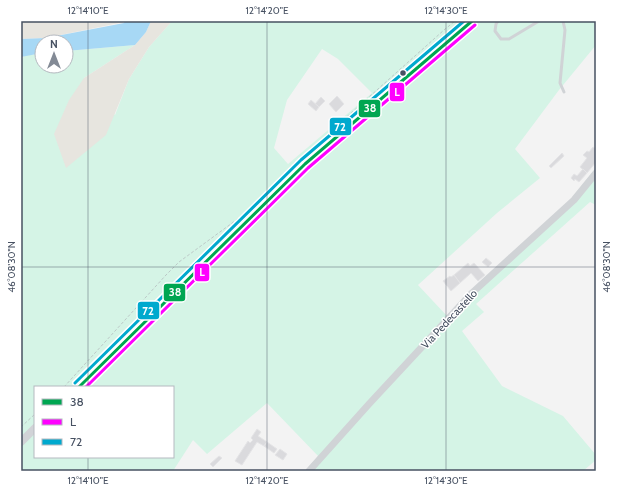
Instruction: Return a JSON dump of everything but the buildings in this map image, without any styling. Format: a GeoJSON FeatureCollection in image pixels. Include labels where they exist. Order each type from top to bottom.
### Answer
{"type":"FeatureCollection","features":[{"type":"Feature","properties":{"kind":"main road"},"geometry":{"type":"LineString","coordinates":[[80,386],[305,164],[472,21]]}},
{"type":"Feature","properties":{"kind":"main road"},"geometry":{"type":"LineString","coordinates":[[21,442],[34,429]]}},
{"type":"Feature","properties":{"kind":"street","name":"Via Pedecastello"},"geometry":{"type":"LineString","coordinates":[[309,471],[472,293],[574,200],[596,173]]}},
{"type":"Feature","properties":{"kind":"lane"},"geometry":{"type":"LineString","coordinates":[[498,21],[495,31],[501,39],[509,39],[539,21]]}},
{"type":"Feature","properties":{"kind":"lane"},"geometry":{"type":"LineString","coordinates":[[563,21],[565,30],[560,83],[564,92]]}},
{"type":"Feature","properties":{"kind":"path"},"geometry":{"type":"LineString","coordinates":[[319,142],[455,21]]}},
{"type":"Feature","properties":{"kind":"path"},"geometry":{"type":"LineString","coordinates":[[252,206],[294,163],[307,152]]}},
{"type":"Feature","properties":{"kind":"path"},"geometry":{"type":"LineString","coordinates":[[65,386],[166,275],[180,262],[243,215]]}},
{"type":"Feature","properties":{"kind":"path"},"geometry":{"type":"LineString","coordinates":[[21,427],[34,415]]}},
{"type":"Feature","properties":{"kind":"green space"},"geometry":{"type":"Polygon","coordinates":[[[172,21],[596,21],[596,45],[559,90],[515,149],[540,178],[497,213],[418,285],[447,316],[571,199],[596,168],[596,205],[590,202],[476,304],[484,312],[462,331],[502,386],[563,416],[596,455],[596,460],[583,471],[306,471],[319,457],[267,403],[207,454],[193,440],[173,471],[21,471],[21,62],[24,56],[34,54],[34,74],[74,74],[74,50],[135,45],[84,78],[115,115],[129,79],[149,47],[172,21]],[[322,49],[287,100],[274,148],[288,164],[372,93],[338,59],[322,49]]]}},
{"type":"Feature","properties":{"kind":"sand"},"geometry":{"type":"Polygon","coordinates":[[[21,21],[125,21],[66,34],[34,34],[34,38],[21,39],[21,21]]]}},
{"type":"Feature","properties":{"kind":"sand"},"geometry":{"type":"Polygon","coordinates":[[[151,21],[172,21],[149,47],[129,79],[106,135],[66,168],[54,134],[69,100],[84,78],[135,45],[146,32],[151,21]]]}},
{"type":"Feature","properties":{"kind":"water"},"geometry":{"type":"Polygon","coordinates":[[[125,21],[151,21],[146,32],[135,45],[74,50],[74,34],[67,34],[124,23],[125,21]]]}},
{"type":"Feature","properties":{"kind":"water"},"geometry":{"type":"Polygon","coordinates":[[[34,38],[34,55],[21,57],[21,39],[34,38]]]}},
{"type":"Feature","properties":{"kind":"transit line","name":"72"},"geometry":{"type":"LineString","coordinates":[[75,383],[301,160],[464,21]]}},
{"type":"Feature","properties":{"kind":"transit line","name":"38"},"geometry":{"type":"LineString","coordinates":[[80,386],[305,164],[472,21]]}},
{"type":"Feature","properties":{"kind":"transit line","name":"L"},"geometry":{"type":"LineString","coordinates":[[87,386],[308,168],[475,25]]}}]}
